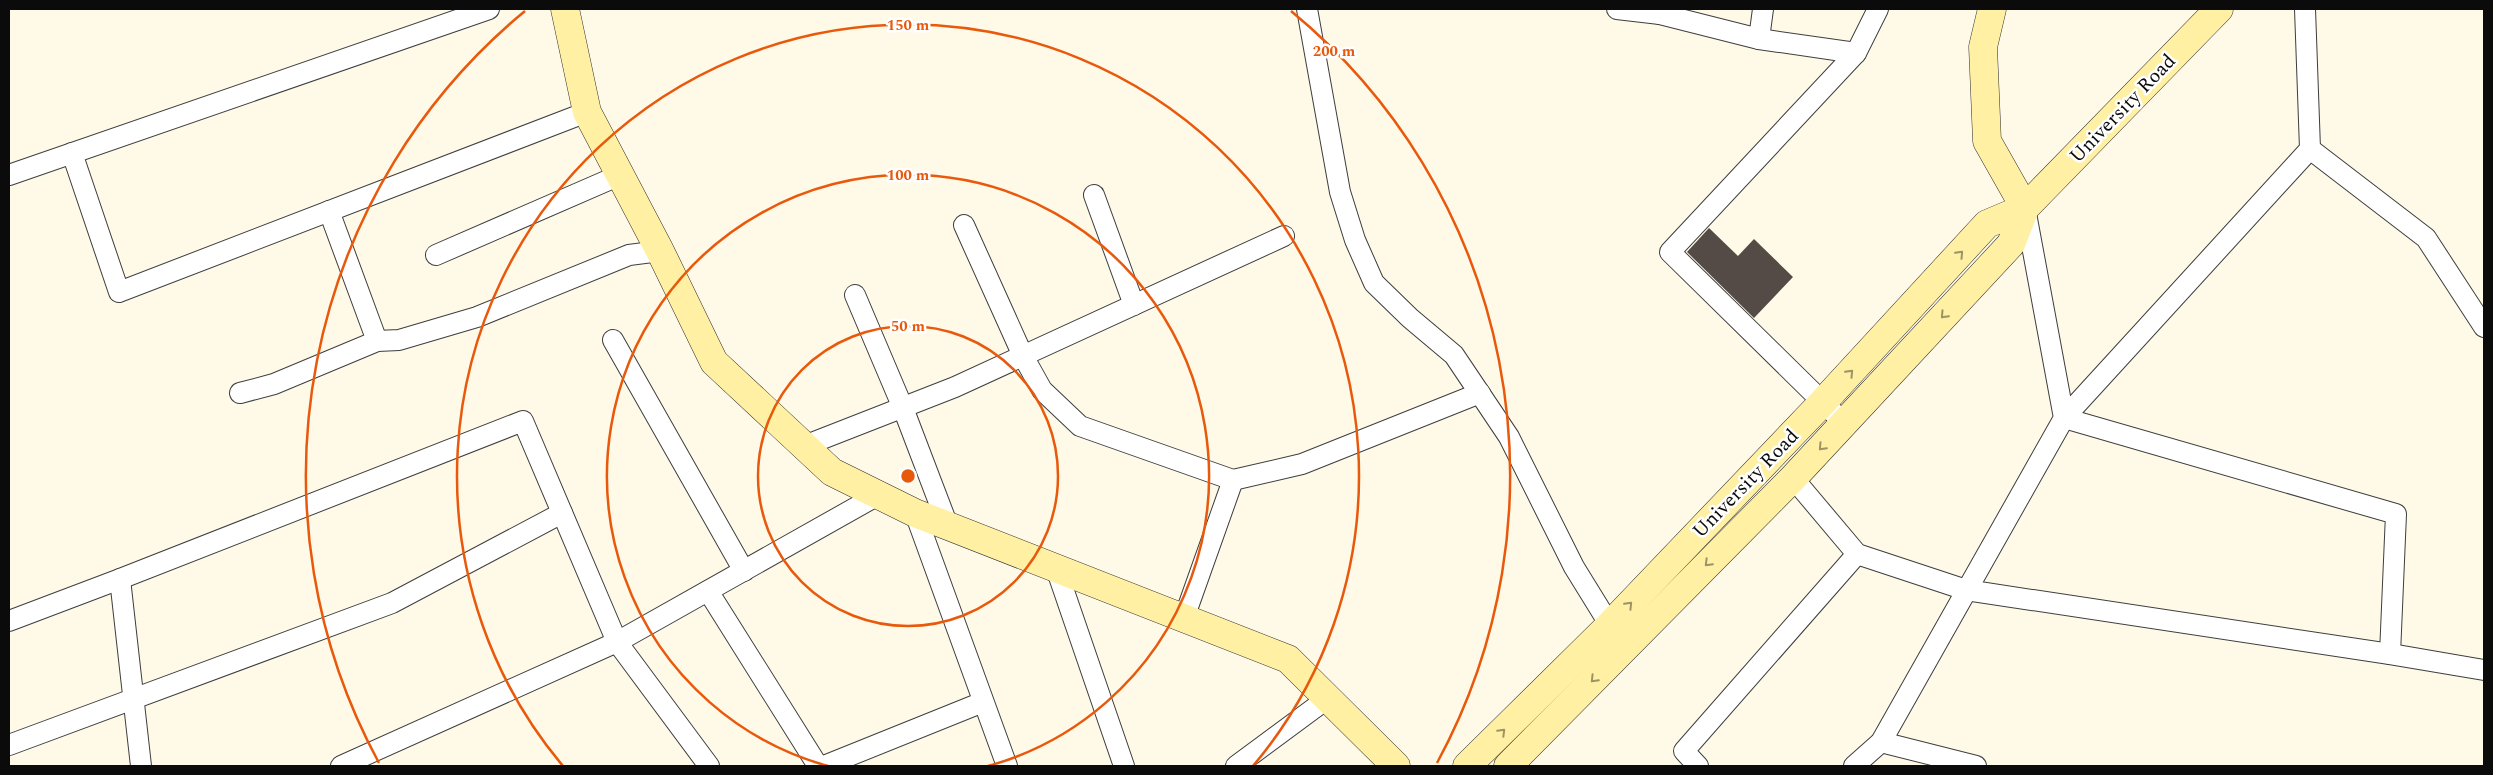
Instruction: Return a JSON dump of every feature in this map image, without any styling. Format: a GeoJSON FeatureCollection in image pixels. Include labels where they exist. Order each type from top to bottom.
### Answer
{"type":"FeatureCollection","features":[{"type":"Feature","properties":{"kind":"street"},"geometry":{"type":"LineString","coordinates":[[9,175],[489,9]]}},
{"type":"Feature","properties":{"kind":"street"},"geometry":{"type":"LineString","coordinates":[[566,9],[587,112],[660,251],[714,362],[832,472],[915,513],[1288,659],[1396,766]]}},
{"type":"Feature","properties":{"kind":"street"},"geometry":{"type":"LineString","coordinates":[[1307,9],[1340,192],[1355,240],[1374,283],[1410,318],[1454,354],[1509,437],[1574,567],[1618,636]]}},
{"type":"Feature","properties":{"kind":"street"},"geometry":{"type":"LineString","coordinates":[[1617,9],[1660,11],[1758,39],[1856,53]]}},
{"type":"Feature","properties":{"kind":"street"},"geometry":{"type":"LineString","coordinates":[[1758,39],[1763,9]]}},
{"type":"Feature","properties":{"kind":"street"},"geometry":{"type":"LineString","coordinates":[[1844,423],[1670,252],[1856,53],[1878,9]]}},
{"type":"Feature","properties":{"kind":"street"},"geometry":{"type":"LineString","coordinates":[[1992,9],[1983,47],[1987,141],[2025,208],[2064,418]]}},
{"type":"Feature","properties":{"kind":"street","name":"University Road"},"geometry":{"type":"LineString","coordinates":[[1467,766],[1618,636],[1793,478],[2010,244],[2025,208],[2219,9]]}},
{"type":"Feature","properties":{"kind":"street"},"geometry":{"type":"LineString","coordinates":[[1854,766],[1881,742],[2064,418],[2310,149],[2305,9]]}},
{"type":"Feature","properties":{"kind":"street"},"geometry":{"type":"LineString","coordinates":[[72,153],[120,292],[587,112]]}},
{"type":"Feature","properties":{"kind":"street"},"geometry":{"type":"LineString","coordinates":[[2310,149],[2426,238],[2484,327]]}},
{"type":"Feature","properties":{"kind":"street"},"geometry":{"type":"LineString","coordinates":[[436,255],[620,175]]}},
{"type":"Feature","properties":{"kind":"street"},"geometry":{"type":"LineString","coordinates":[[1094,196],[1134,305]]}},
{"type":"Feature","properties":{"kind":"street","name":"University Road"},"geometry":{"type":"LineString","coordinates":[[1508,766],[1618,636],[1823,402],[1987,224],[2025,208]]}},
{"type":"Feature","properties":{"kind":"street"},"geometry":{"type":"LineString","coordinates":[[328,211],[377,341]]}},
{"type":"Feature","properties":{"kind":"street"},"geometry":{"type":"LineString","coordinates":[[964,225],[1022,356],[1042,390],[1080,426],[1232,480],[1302,464],[1480,394]]}},
{"type":"Feature","properties":{"kind":"street"},"geometry":{"type":"LineString","coordinates":[[804,446],[903,408],[1022,356],[1284,236]]}},
{"type":"Feature","properties":{"kind":"street"},"geometry":{"type":"LineString","coordinates":[[240,393],[274,384],[377,341],[399,340],[477,317],[629,254],[660,251]]}},
{"type":"Feature","properties":{"kind":"street"},"geometry":{"type":"LineString","coordinates":[[854,295],[903,408],[948,526]]}},
{"type":"Feature","properties":{"kind":"street"},"geometry":{"type":"LineString","coordinates":[[614,340],[744,571]]}},
{"type":"Feature","properties":{"kind":"street"},"geometry":{"type":"LineString","coordinates":[[2064,418],[2396,514],[2390,654]]}},
{"type":"Feature","properties":{"kind":"street"},"geometry":{"type":"LineString","coordinates":[[9,621],[523,421],[617,642],[709,766]]}},
{"type":"Feature","properties":{"kind":"street"},"geometry":{"type":"LineString","coordinates":[[1793,478],[1857,554],[1966,590],[2484,670]]}},
{"type":"Feature","properties":{"kind":"street"},"geometry":{"type":"LineString","coordinates":[[1184,618],[1232,480]]}},
{"type":"Feature","properties":{"kind":"street"},"geometry":{"type":"LineString","coordinates":[[340,766],[617,642],[878,495]]}},
{"type":"Feature","properties":{"kind":"street"},"geometry":{"type":"LineString","coordinates":[[9,745],[392,603],[562,513]]}},
{"type":"Feature","properties":{"kind":"street"},"geometry":{"type":"LineString","coordinates":[[915,513],[1007,766]]}},
{"type":"Feature","properties":{"kind":"street"},"geometry":{"type":"LineString","coordinates":[[1698,766],[1684,751],[1857,554]]}},
{"type":"Feature","properties":{"kind":"street"},"geometry":{"type":"LineString","coordinates":[[1056,568],[1124,766]]}},
{"type":"Feature","properties":{"kind":"street"},"geometry":{"type":"LineString","coordinates":[[120,579],[141,766]]}},
{"type":"Feature","properties":{"kind":"street"},"geometry":{"type":"LineString","coordinates":[[708,591],[818,766]]}},
{"type":"Feature","properties":{"kind":"street"},"geometry":{"type":"LineString","coordinates":[[1236,766],[1328,698]]}},
{"type":"Feature","properties":{"kind":"street"},"geometry":{"type":"LineString","coordinates":[[824,766],[983,702]]}},
{"type":"Feature","properties":{"kind":"street"},"geometry":{"type":"LineString","coordinates":[[1881,742],[1976,766]]}},
{"type":"Feature","properties":{"kind":"building"},"geometry":{"type":"Polygon","coordinates":[[[1709,228],[1738,256],[1754,239],[1793,277],[1754,318],[1687,252],[1709,228]]]}}]}
